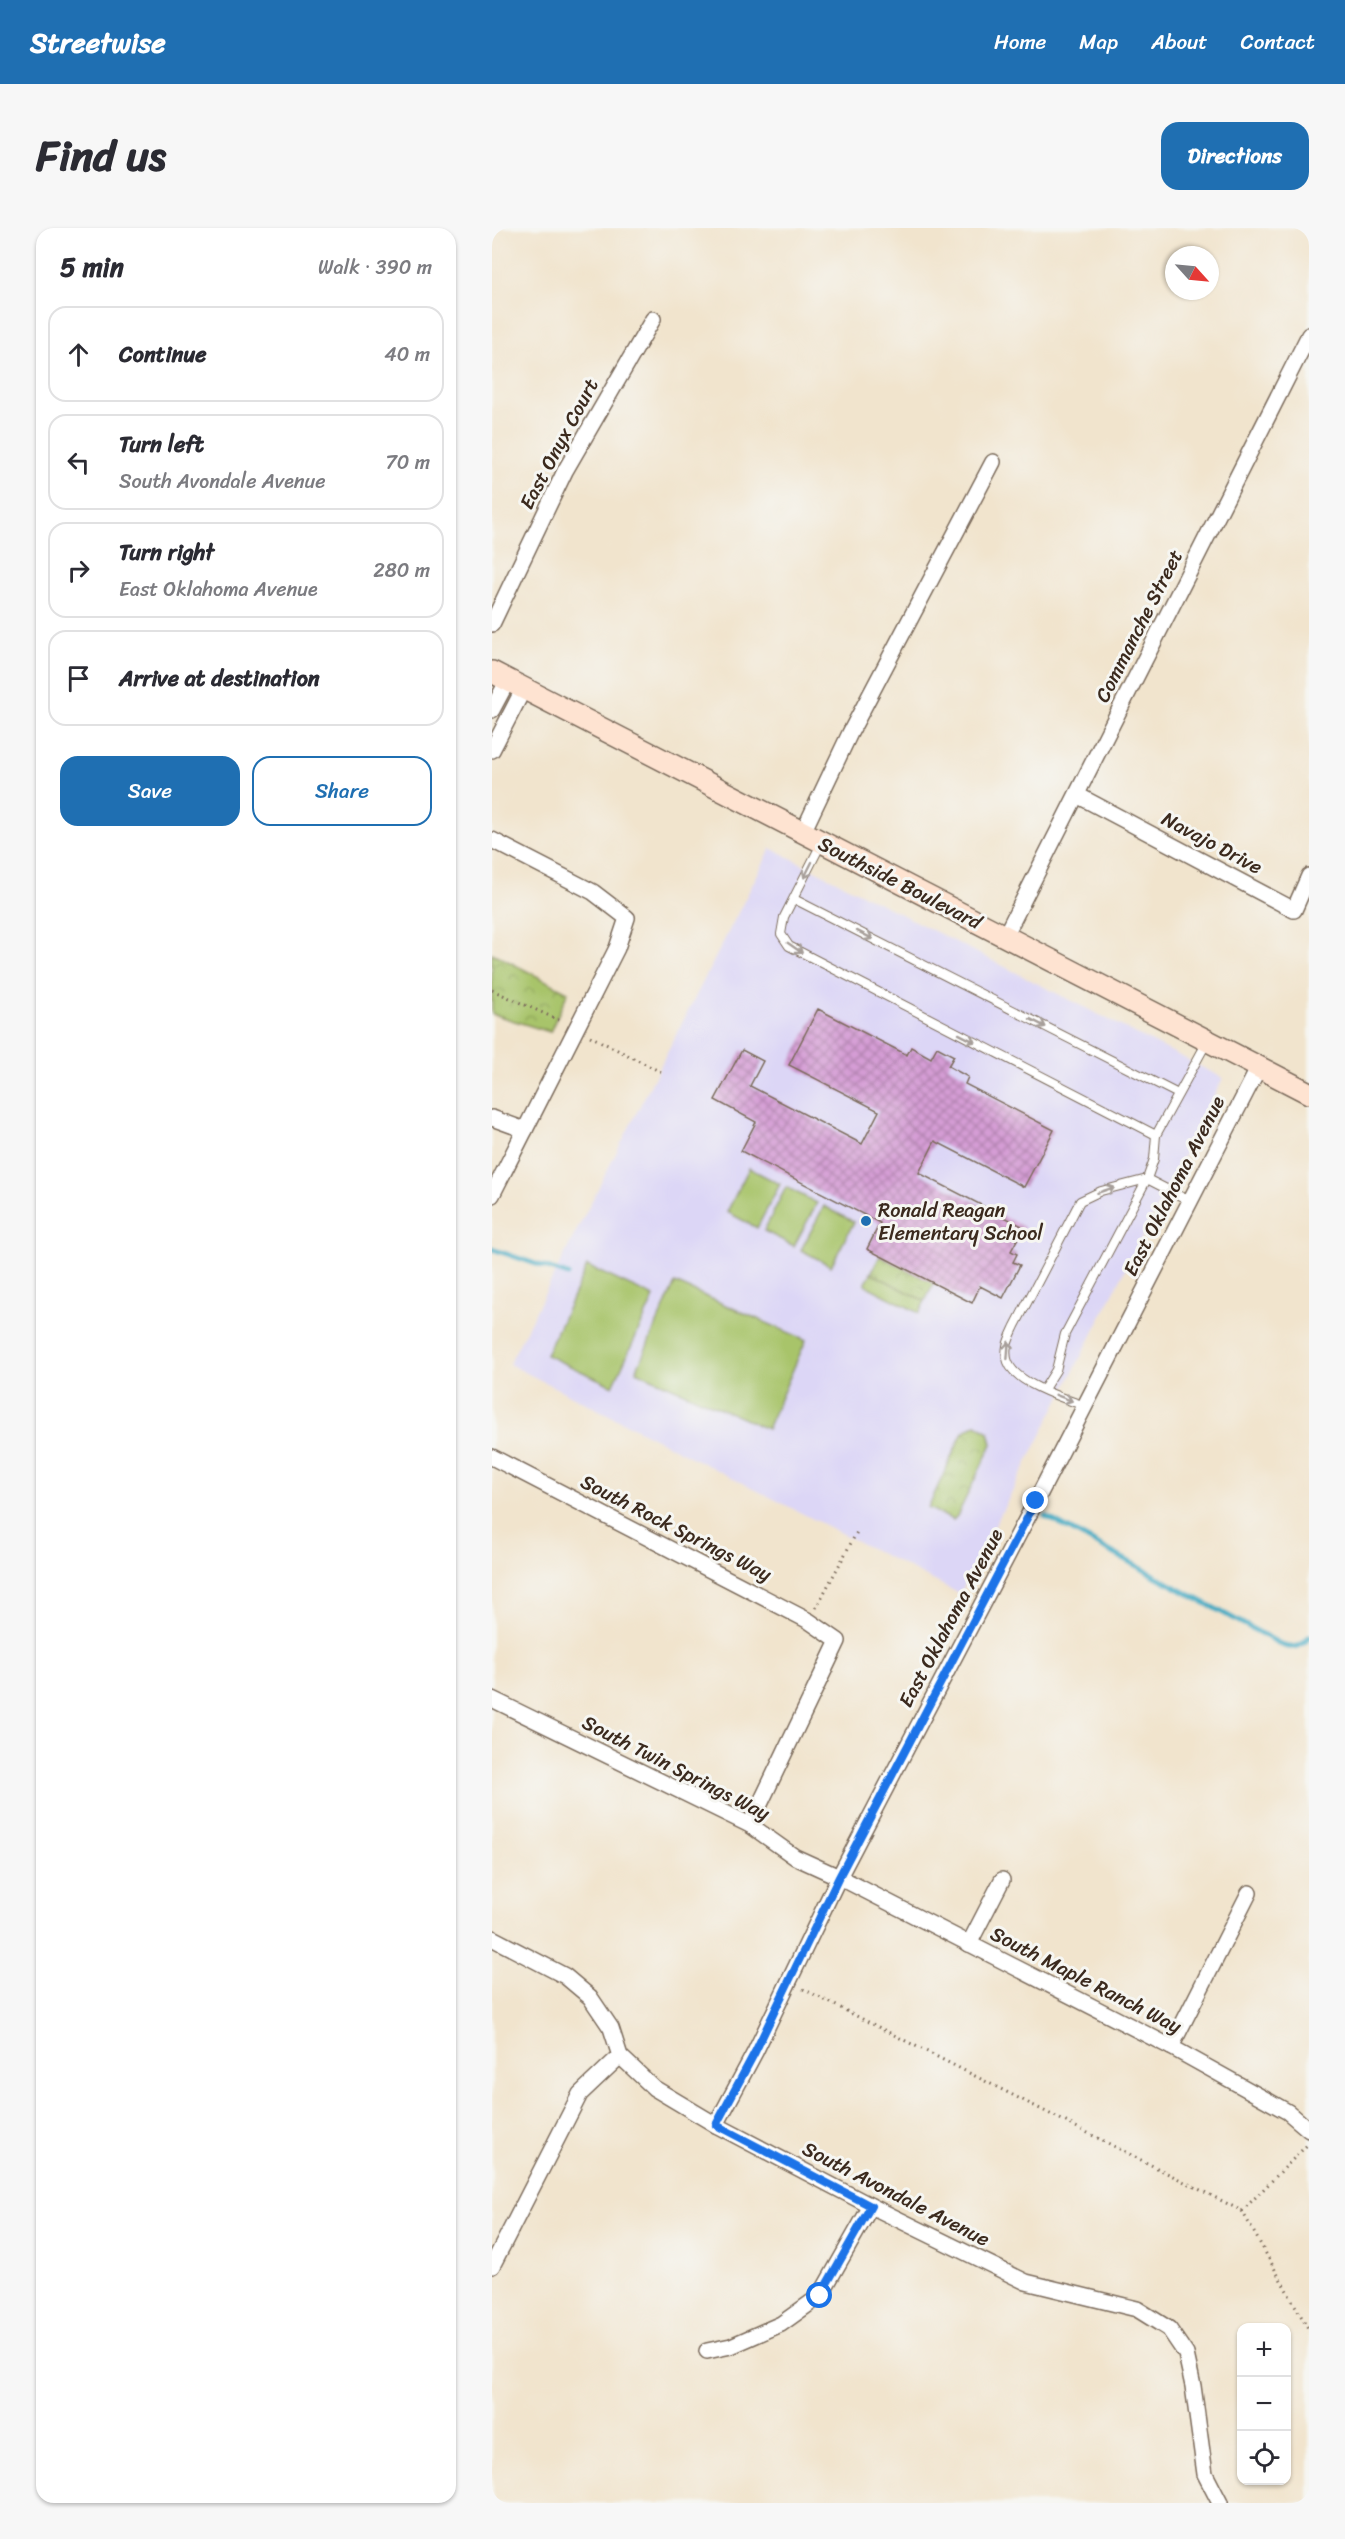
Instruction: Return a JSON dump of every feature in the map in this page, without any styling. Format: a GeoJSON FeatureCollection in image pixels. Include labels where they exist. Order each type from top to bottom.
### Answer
{"type":"FeatureCollection","features":[{"type":"Feature","properties":{"kind":"main road","name":"Southside Boulevard"},"geometry":{"type":"LineString","coordinates":[[508,680],[1309,1093]]}},
{"type":"Feature","properties":{"kind":"street","name":"East Onyx Court"},"geometry":{"type":"LineString","coordinates":[[492,624],[564,471],[653,319]]}},
{"type":"Feature","properties":{"kind":"street","name":"Commanche Street"},"geometry":{"type":"LineString","coordinates":[[1005,936],[1309,335]]}},
{"type":"Feature","properties":{"kind":"street"},"geometry":{"type":"LineString","coordinates":[[803,832],[850,733],[993,462]]}},
{"type":"Feature","properties":{"kind":"street"},"geometry":{"type":"LineString","coordinates":[[492,710],[508,680]]}},
{"type":"Feature","properties":{"kind":"street"},"geometry":{"type":"LineString","coordinates":[[492,750],[508,680]]}},
{"type":"Feature","properties":{"kind":"street","name":"Navajo Drive"},"geometry":{"type":"LineString","coordinates":[[1077,795],[1294,910],[1309,876]]}},
{"type":"Feature","properties":{"kind":"street"},"geometry":{"type":"LineString","coordinates":[[492,840],[593,892],[627,918],[617,948],[492,1195]]}},
{"type":"Feature","properties":{"kind":"street","name":"East Oklahoma Avenue"},"geometry":{"type":"LineString","coordinates":[[716,2125],[789,1982],[839,1877],[1259,1067]]}},
{"type":"Feature","properties":{"kind":"street"},"geometry":{"type":"LineString","coordinates":[[492,1118],[525,1130]]}},
{"type":"Feature","properties":{"kind":"street","name":"South Rock Springs Way"},"geometry":{"type":"LineString","coordinates":[[492,1457],[809,1620],[838,1641],[750,1825]]}},
{"type":"Feature","properties":{"kind":"street","name":"South Twin Springs Way"},"geometry":{"type":"LineString","coordinates":[[492,1699],[750,1825],[795,1857],[839,1877]]}},
{"type":"Feature","properties":{"kind":"street","name":"South Maple Ranch Way"},"geometry":{"type":"LineString","coordinates":[[839,1877],[1171,2047],[1288,2112],[1309,2130]]}},
{"type":"Feature","properties":{"kind":"street"},"geometry":{"type":"LineString","coordinates":[[969,1944],[1002,1880]]}},
{"type":"Feature","properties":{"kind":"street"},"geometry":{"type":"LineString","coordinates":[[1171,2047],[1249,1893]]}},
{"type":"Feature","properties":{"kind":"street","name":"South Avondale Avenue"},"geometry":{"type":"LineString","coordinates":[[492,1938],[565,1976],[590,1997],[611,2028],[620,2056],[654,2088],[716,2125],[871,2206],[1026,2282],[1137,2309],[1169,2329],[1186,2355],[1193,2386],[1205,2474],[1220,2503]]}},
{"type":"Feature","properties":{"kind":"street"},"geometry":{"type":"LineString","coordinates":[[492,2266],[580,2094],[620,2056]]}},
{"type":"Feature","properties":{"kind":"street"},"geometry":{"type":"LineString","coordinates":[[707,2351],[731,2346],[781,2324],[820,2296],[871,2206]]}},
{"type":"Feature","properties":{"kind":"lane"},"geometry":{"type":"LineString","coordinates":[[822,842],[784,917],[781,934],[789,946],[1156,1135]]}},
{"type":"Feature","properties":{"kind":"lane"},"geometry":{"type":"LineString","coordinates":[[794,899],[1178,1094]]}},
{"type":"Feature","properties":{"kind":"lane"},"geometry":{"type":"LineString","coordinates":[[1044,1389],[1056,1370],[1065,1334],[1147,1179],[1154,1159],[1156,1135],[1207,1041]]}},
{"type":"Feature","properties":{"kind":"lane"},"geometry":{"type":"LineString","coordinates":[[1085,1406],[1044,1389],[1013,1372],[1008,1363],[1007,1343],[1015,1326],[1080,1201],[1101,1191],[1147,1179],[1190,1201]]}},
{"type":"Feature","properties":{"kind":"path"},"geometry":{"type":"LineString","coordinates":[[809,1620],[858,1530]]}},
{"type":"Feature","properties":{"kind":"path"},"geometry":{"type":"LineString","coordinates":[[789,1982],[1242,2211],[1309,2330]]}},
{"type":"Feature","properties":{"kind":"path"},"geometry":{"type":"LineString","coordinates":[[1242,2211],[1309,2143]]}},
{"type":"Feature","properties":{"kind":"shaded area","name":"Ronald Reagan Elementary School"},"geometry":{"type":"Polygon","coordinates":[[[771,848],[1223,1078],[960,1594],[509,1364],[771,848]]]}},
{"type":"Feature","properties":{"kind":"green space"},"geometry":{"type":"Polygon","coordinates":[[[492,953],[568,992],[550,1032],[492,1014],[492,953]]]}},
{"type":"Feature","properties":{"kind":"green space"},"geometry":{"type":"Polygon","coordinates":[[[749,1168],[780,1184],[757,1228],[727,1212],[749,1168]]]}},
{"type":"Feature","properties":{"kind":"green space"},"geometry":{"type":"Polygon","coordinates":[[[786,1187],[817,1203],[794,1246],[764,1231],[786,1187]]]}},
{"type":"Feature","properties":{"kind":"green space"},"geometry":{"type":"Polygon","coordinates":[[[824,1206],[854,1222],[831,1266],[801,1250],[824,1206]]]}},
{"type":"Feature","properties":{"kind":"green space"},"geometry":{"type":"Polygon","coordinates":[[[880,1256],[934,1283],[925,1301],[871,1273],[880,1256]]]}},
{"type":"Feature","properties":{"kind":"green space"},"geometry":{"type":"Polygon","coordinates":[[[587,1266],[654,1297],[613,1386],[546,1355],[587,1266]]]}},
{"type":"Feature","properties":{"kind":"green space"},"geometry":{"type":"Polygon","coordinates":[[[871,1273],[925,1301],[919,1313],[865,1285],[871,1273]]]}},
{"type":"Feature","properties":{"kind":"green space"},"geometry":{"type":"Polygon","coordinates":[[[675,1283],[806,1340],[767,1429],[636,1371],[675,1283]]]}},
{"type":"Feature","properties":{"kind":"green space"},"geometry":{"type":"Polygon","coordinates":[[[976,1424],[989,1432],[992,1444],[953,1520],[928,1508],[963,1432],[976,1424]]]}},
{"type":"Feature","properties":{"kind":"building"},"geometry":{"type":"Polygon","coordinates":[[[818,1009],[907,1055],[911,1047],[931,1058],[937,1047],[954,1056],[948,1066],[968,1077],[965,1084],[1054,1130],[1024,1187],[935,1141],[919,1173],[1024,1227],[1011,1251],[1017,1254],[1013,1262],[1020,1265],[1003,1298],[980,1286],[972,1303],[867,1249],[880,1223],[741,1151],[756,1122],[715,1100],[742,1050],[763,1061],[750,1086],[862,1144],[879,1111],[789,1065],[818,1009]]]}},
{"type":"Feature","properties":{"kind":"waterway"},"geometry":{"type":"LineString","coordinates":[[492,1249],[568,1275]]}},
{"type":"Feature","properties":{"kind":"waterway"},"geometry":{"type":"LineString","coordinates":[[1045,1516],[1284,1646],[1298,1646],[1309,1637]]}},
{"type":"Feature","properties":{"kind":"place","name":"Ronald Reagan Elementary School"},"geometry":{"type":"Point","coordinates":[866,1221]}},
{"type":"Feature","properties":{"kind":"route"},"geometry":{"type":"LineString","coordinates":[[820,2296],[871,2206],[716,2125],[755,2052],[839,1877],[1036,1501]]}}]}
